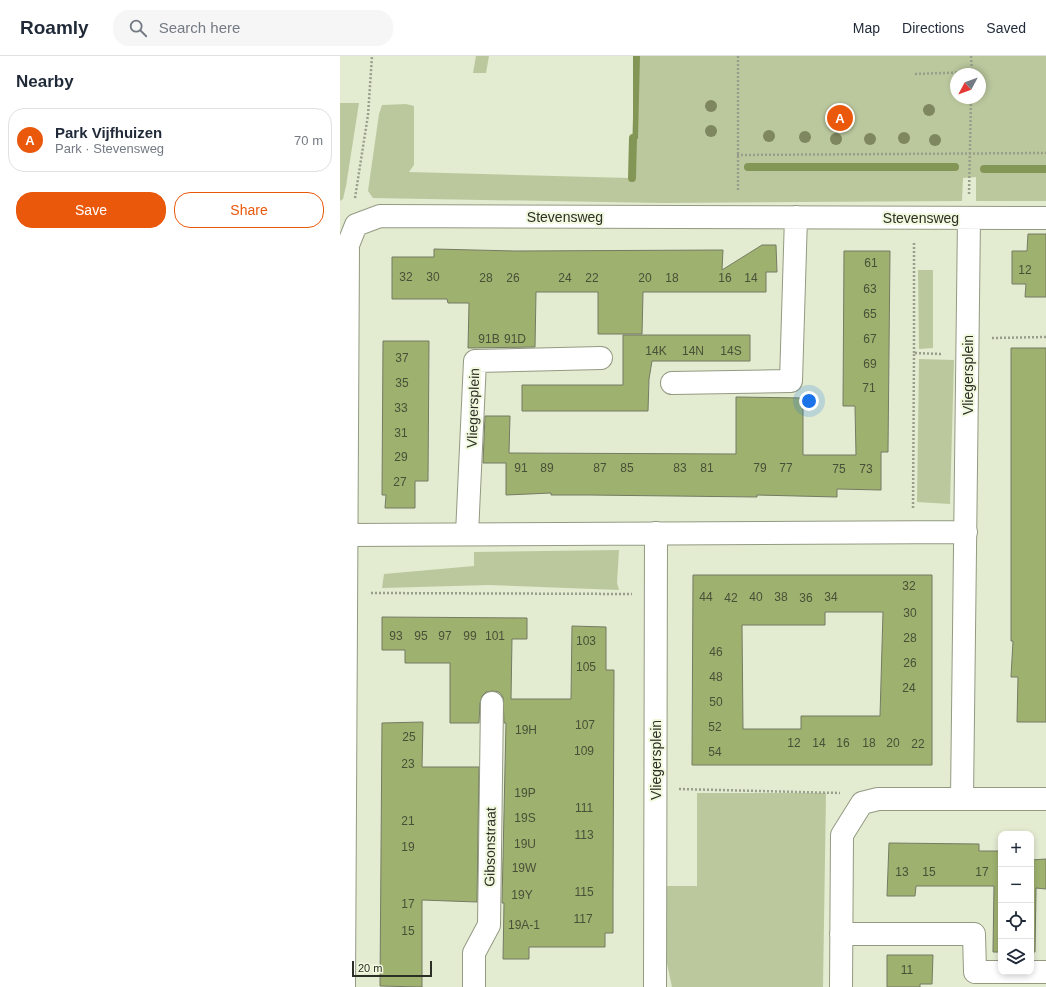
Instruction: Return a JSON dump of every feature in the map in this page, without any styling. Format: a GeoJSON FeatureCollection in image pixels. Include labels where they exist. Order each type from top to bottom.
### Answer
{"type":"FeatureCollection","features":[{"type":"Feature","properties":{"kind":"street","name":"Stevensweg"},"geometry":{"type":"LineString","coordinates":[[344,241],[356,225],[380,216],[1046,218]]}},
{"type":"Feature","properties":{"kind":"street"},"geometry":{"type":"LineString","coordinates":[[672,383],[791,381],[796,217]]}},
{"type":"Feature","properties":{"kind":"street","name":"Vliegersplein"},"geometry":{"type":"LineString","coordinates":[[962,798],[969,218]]}},
{"type":"Feature","properties":{"kind":"street"},"geometry":{"type":"LineString","coordinates":[[344,241],[346,535],[344,987]]}},
{"type":"Feature","properties":{"kind":"street","name":"Vliegersplein"},"geometry":{"type":"LineString","coordinates":[[467,534],[475,361],[601,358]]}},
{"type":"Feature","properties":{"kind":"street"},"geometry":{"type":"LineString","coordinates":[[346,535],[966,532]]}},
{"type":"Feature","properties":{"kind":"street","name":"Vliegersplein"},"geometry":{"type":"LineString","coordinates":[[656,533],[656,987]]}},
{"type":"Feature","properties":{"kind":"street","name":"Gibsonstraat"},"geometry":{"type":"LineString","coordinates":[[474,987],[474,953],[489,925],[492,703]]}},
{"type":"Feature","properties":{"kind":"street"},"geometry":{"type":"LineString","coordinates":[[841,987],[842,835],[862,803],[878,799],[1046,799]]}},
{"type":"Feature","properties":{"kind":"street"},"geometry":{"type":"LineString","coordinates":[[841,934],[974,934],[975,972],[1046,972]]}},
{"type":"Feature","properties":{"kind":"path"},"geometry":{"type":"LineString","coordinates":[[354,196],[368,115],[372,56]]}},
{"type":"Feature","properties":{"kind":"path"},"geometry":{"type":"LineString","coordinates":[[738,56],[738,217]]}},
{"type":"Feature","properties":{"kind":"path"},"geometry":{"type":"LineString","coordinates":[[971,56],[972,68]]}},
{"type":"Feature","properties":{"kind":"path"},"geometry":{"type":"LineString","coordinates":[[915,74],[950,73]]}},
{"type":"Feature","properties":{"kind":"path"},"geometry":{"type":"LineString","coordinates":[[969,218],[971,104]]}},
{"type":"Feature","properties":{"kind":"path"},"geometry":{"type":"LineString","coordinates":[[737,155],[969,152],[1046,153]]}},
{"type":"Feature","properties":{"kind":"path"},"geometry":{"type":"LineString","coordinates":[[913,532],[914,218]]}},
{"type":"Feature","properties":{"kind":"path"},"geometry":{"type":"LineString","coordinates":[[914,354],[1046,337]]}},
{"type":"Feature","properties":{"kind":"path"},"geometry":{"type":"LineString","coordinates":[[346,593],[656,594]]}},
{"type":"Feature","properties":{"kind":"path"},"geometry":{"type":"LineString","coordinates":[[656,788],[837,791],[862,803]]}},
{"type":"Feature","properties":{"kind":"shaded area"},"geometry":{"type":"Polygon","coordinates":[[[476,56],[489,56],[486,73],[473,73],[476,56]]]}},
{"type":"Feature","properties":{"kind":"shaded area"},"geometry":{"type":"Polygon","coordinates":[[[633,56],[640,56],[638,139],[633,138],[633,56]]]}},
{"type":"Feature","properties":{"kind":"shaded area"},"geometry":{"type":"Polygon","coordinates":[[[637,56],[1046,56],[1046,201],[976,201],[976,177],[963,178],[962,201],[661,203],[373,198],[368,191],[379,114],[382,105],[406,104],[414,106],[414,165],[409,172],[629,178],[637,56]]]}},
{"type":"Feature","properties":{"kind":"shaded area"},"geometry":{"type":"Polygon","coordinates":[[[340,103],[359,103],[346,186],[343,199],[340,201],[340,103]]]}},
{"type":"Feature","properties":{"kind":"shaded area"},"geometry":{"type":"Polygon","coordinates":[[[918,270],[933,270],[933,348],[919,349],[918,270]]]}},
{"type":"Feature","properties":{"kind":"shaded area"},"geometry":{"type":"Polygon","coordinates":[[[919,359],[954,360],[950,504],[917,502],[919,359]]]}},
{"type":"Feature","properties":{"kind":"shaded area"},"geometry":{"type":"Polygon","coordinates":[[[619,550],[617,583],[619,590],[489,585],[382,588],[384,574],[474,566],[474,552],[619,550]]]}},
{"type":"Feature","properties":{"kind":"shaded area"},"geometry":{"type":"Polygon","coordinates":[[[697,793],[826,793],[823,987],[672,987],[666,959],[666,886],[697,886],[697,793]]]}},
{"type":"Feature","properties":{"kind":"building"},"geometry":{"type":"Polygon","coordinates":[[[1028,234],[1046,234],[1046,297],[1025,297],[1026,284],[1012,284],[1012,251],[1027,251],[1028,234]]]}},
{"type":"Feature","properties":{"kind":"building"},"geometry":{"type":"Polygon","coordinates":[[[762,245],[776,245],[777,272],[766,272],[766,292],[643,292],[642,334],[598,334],[598,292],[536,292],[535,347],[468,348],[469,303],[448,303],[447,299],[392,299],[392,257],[434,257],[434,249],[515,251],[723,250],[722,270],[762,245]]]}},
{"type":"Feature","properties":{"kind":"building"},"geometry":{"type":"Polygon","coordinates":[[[844,251],[890,251],[888,452],[881,452],[881,490],[837,489],[837,497],[757,495],[757,497],[551,495],[551,493],[506,495],[506,463],[483,463],[485,416],[510,416],[509,453],[736,454],[736,397],[803,398],[803,455],[856,455],[855,406],[843,406],[844,251]]]}},
{"type":"Feature","properties":{"kind":"building"},"geometry":{"type":"Polygon","coordinates":[[[623,335],[750,335],[750,361],[652,361],[649,379],[648,411],[522,411],[522,385],[623,385],[623,335]]]}},
{"type":"Feature","properties":{"kind":"building"},"geometry":{"type":"Polygon","coordinates":[[[383,341],[429,341],[428,481],[415,481],[415,508],[385,508],[386,495],[382,495],[383,341]]]}},
{"type":"Feature","properties":{"kind":"building"},"geometry":{"type":"Polygon","coordinates":[[[1011,348],[1046,348],[1046,722],[1017,722],[1018,677],[1011,677],[1013,641],[1011,641],[1011,348]]]}},
{"type":"Feature","properties":{"kind":"building"},"geometry":{"type":"Polygon","coordinates":[[[693,575],[932,575],[932,765],[692,765],[693,575]],[[825,612],[825,625],[742,625],[743,729],[801,729],[801,716],[880,716],[883,612],[825,612]]]}},
{"type":"Feature","properties":{"kind":"building"},"geometry":{"type":"Polygon","coordinates":[[[382,617],[527,618],[527,639],[512,639],[511,699],[571,699],[572,626],[606,627],[606,670],[614,670],[613,933],[605,933],[605,947],[529,947],[529,959],[503,959],[504,903],[502,903],[506,723],[504,723],[503,697],[499,692],[493,691],[486,692],[482,696],[480,703],[479,723],[450,723],[450,663],[405,663],[405,650],[382,650],[382,617]]]}},
{"type":"Feature","properties":{"kind":"building"},"geometry":{"type":"Polygon","coordinates":[[[423,722],[422,767],[479,767],[477,902],[422,900],[422,987],[380,986],[382,723],[423,722]]]}},
{"type":"Feature","properties":{"kind":"building"},"geometry":{"type":"Polygon","coordinates":[[[889,843],[979,844],[979,851],[998,851],[998,952],[993,952],[994,886],[916,886],[915,896],[887,896],[889,843]]]}},
{"type":"Feature","properties":{"kind":"building"},"geometry":{"type":"Polygon","coordinates":[[[1046,859],[1046,889],[1036,888],[1035,952],[1034,952],[1034,860],[1046,859]]]}},
{"type":"Feature","properties":{"kind":"building"},"geometry":{"type":"Polygon","coordinates":[[[887,955],[933,955],[932,984],[920,984],[920,987],[887,987],[887,955]]]}},
{"type":"Feature","properties":{"kind":"waterway"},"geometry":{"type":"LineString","coordinates":[[632,178],[633,138]]}},
{"type":"Feature","properties":{"kind":"waterway"},"geometry":{"type":"LineString","coordinates":[[748,167],[955,167]]}},
{"type":"Feature","properties":{"kind":"waterway"},"geometry":{"type":"LineString","coordinates":[[984,169],[1046,169]]}},
{"type":"Feature","properties":{"kind":"place","name":"Park Vijfhuizen"},"geometry":{"type":"Point","coordinates":[840,118]}}]}
